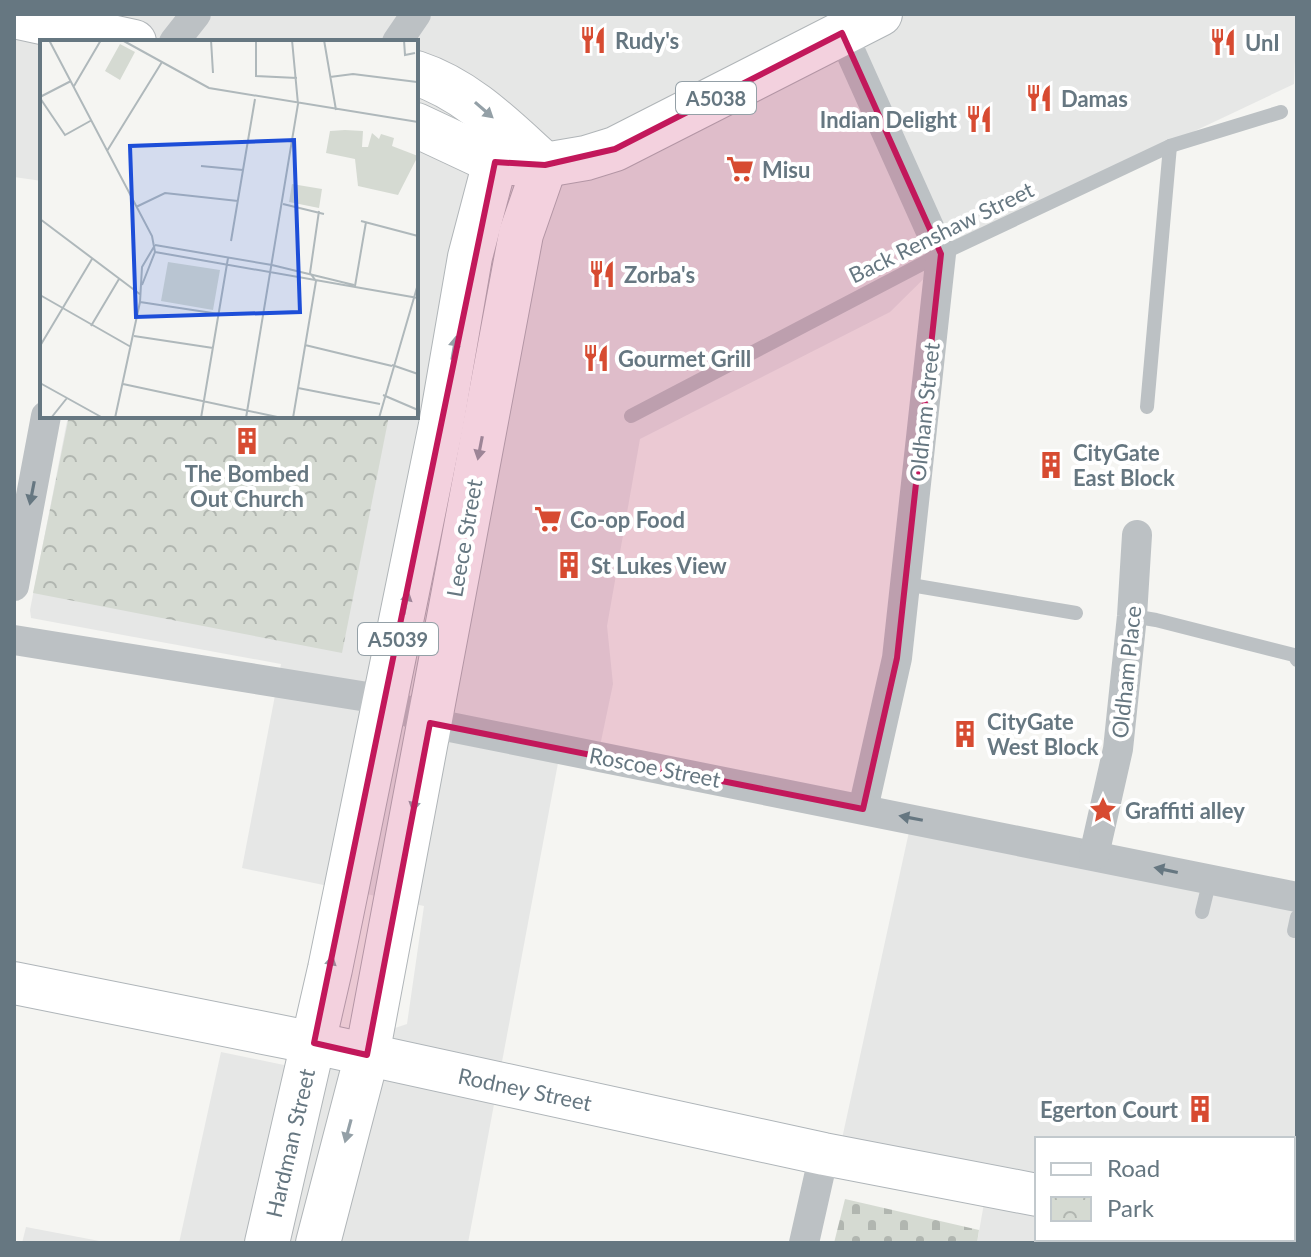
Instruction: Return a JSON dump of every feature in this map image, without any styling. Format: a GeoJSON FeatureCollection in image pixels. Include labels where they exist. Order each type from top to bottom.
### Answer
{"type":"FeatureCollection","features":[{"type":"Feature","properties":{"kind":"main road"},"geometry":{"type":"LineString","coordinates":[[14,16],[117,40]]}},
{"type":"Feature","properties":{"kind":"main road","name":"A5038"},"geometry":{"type":"LineString","coordinates":[[545,165],[615,149],[861,23]]}},
{"type":"Feature","properties":{"kind":"main road"},"geometry":{"type":"LineString","coordinates":[[418,74],[434,79],[475,103],[545,165]]}},
{"type":"Feature","properties":{"kind":"main road"},"geometry":{"type":"LineString","coordinates":[[418,126],[495,162],[545,165]]}},
{"type":"Feature","properties":{"kind":"main road","name":"Leece Street"},"geometry":{"type":"LineString","coordinates":[[314,1043],[441,425],[470,257],[495,162]]}},
{"type":"Feature","properties":{"kind":"main road","name":"Leece Street"},"geometry":{"type":"LineString","coordinates":[[367,1055],[516,256],[545,165]]}},
{"type":"Feature","properties":{"kind":"main road","name":"Hardman Street"},"geometry":{"type":"LineString","coordinates":[[267,1243],[314,1043]]}},
{"type":"Feature","properties":{"kind":"main road","name":"A5039"},"geometry":{"type":"LineString","coordinates":[[318,1243],[367,1055]]}},
{"type":"Feature","properties":{"kind":"street"},"geometry":{"type":"LineString","coordinates":[[176,40],[196,14]]}},
{"type":"Feature","properties":{"kind":"street"},"geometry":{"type":"LineString","coordinates":[[398,40],[416,14]]}},
{"type":"Feature","properties":{"kind":"street"},"geometry":{"type":"LineString","coordinates":[[861,23],[941,254]]}},
{"type":"Feature","properties":{"kind":"street","name":"Oldham Street"},"geometry":{"type":"LineString","coordinates":[[863,809],[897,658],[941,254]]}},
{"type":"Feature","properties":{"kind":"street"},"geometry":{"type":"LineString","coordinates":[[14,586],[46,418]]}},
{"type":"Feature","properties":{"kind":"street","name":"Oldham Place"},"geometry":{"type":"LineString","coordinates":[[1094,855],[1118,749],[1137,535]]}},
{"type":"Feature","properties":{"kind":"street","name":"Roscoe Street"},"geometry":{"type":"LineString","coordinates":[[14,640],[386,700],[430,723],[1297,897]]}},
{"type":"Feature","properties":{"kind":"street","name":"Rodney Street"},"geometry":{"type":"LineString","coordinates":[[14,983],[314,1043],[824,1154],[1035,1195]]}},
{"type":"Feature","properties":{"kind":"street"},"geometry":{"type":"LineString","coordinates":[[804,1243],[824,1154]]}},
{"type":"Feature","properties":{"kind":"lane","name":"Back Renshaw Street"},"geometry":{"type":"LineString","coordinates":[[631,416],[941,254],[1170,146],[1281,112]]}},
{"type":"Feature","properties":{"kind":"lane"},"geometry":{"type":"LineString","coordinates":[[1147,407],[1170,146]]}},
{"type":"Feature","properties":{"kind":"lane"},"geometry":{"type":"LineString","coordinates":[[905,584],[1076,613]]}},
{"type":"Feature","properties":{"kind":"lane"},"geometry":{"type":"LineString","coordinates":[[1132,616],[1294,655],[1297,660]]}},
{"type":"Feature","properties":{"kind":"lane"},"geometry":{"type":"LineString","coordinates":[[1202,912],[1210,879]]}},
{"type":"Feature","properties":{"kind":"highlighted area"},"geometry":{"type":"Polygon","coordinates":[[[842,33],[941,254],[897,658],[863,809],[430,723],[367,1055],[314,1043],[495,162],[545,165],[615,149],[842,33]]]}},
{"type":"Feature","properties":{"kind":"shaded area"},"geometry":{"type":"Polygon","coordinates":[[[14,14],[1297,14],[1294,84],[962,241],[890,312],[640,439],[607,626],[613,684],[600,746],[561,747],[468,1243],[179,1243],[221,1052],[284,1065],[407,1024],[424,906],[242,868],[281,664],[31,618],[30,610],[68,418],[418,418],[418,40],[40,40],[40,181],[14,177],[14,14]]]}},
{"type":"Feature","properties":{"kind":"shaded area"},"geometry":{"type":"Polygon","coordinates":[[[912,818],[1297,897],[1297,1243],[977,1243],[987,1186],[838,1157],[912,818]]]}},
{"type":"Feature","properties":{"kind":"shaded area"},"geometry":{"type":"Polygon","coordinates":[[[26,1227],[110,1243],[22,1243],[26,1227]]]}},
{"type":"Feature","properties":{"kind":"green space"},"geometry":{"type":"Polygon","coordinates":[[[69,418],[389,418],[342,653],[33,593],[69,418]]]}},
{"type":"Feature","properties":{"kind":"green space"},"geometry":{"type":"Polygon","coordinates":[[[845,1199],[979,1230],[977,1243],[834,1243],[845,1199]]]}},
{"type":"Feature","properties":{"kind":"place","name":"Rudy's"},"geometry":{"type":"Point","coordinates":[593,40]}},
{"type":"Feature","properties":{"kind":"place","name":"UnI"},"geometry":{"type":"Point","coordinates":[1223,42]}},
{"type":"Feature","properties":{"kind":"place","name":"Damas"},"geometry":{"type":"Point","coordinates":[1039,98]}},
{"type":"Feature","properties":{"kind":"place","name":"Indian Delight"},"geometry":{"type":"Point","coordinates":[979,119]}},
{"type":"Feature","properties":{"kind":"place","name":"Misu"},"geometry":{"type":"Point","coordinates":[740,169]}},
{"type":"Feature","properties":{"kind":"place","name":"Zorba's"},"geometry":{"type":"Point","coordinates":[602,274]}},
{"type":"Feature","properties":{"kind":"place","name":"Gourmet Grill"},"geometry":{"type":"Point","coordinates":[596,358]}},
{"type":"Feature","properties":{"kind":"place","name":"The Bombed Out Church"},"geometry":{"type":"Point","coordinates":[247,441]}},
{"type":"Feature","properties":{"kind":"place","name":"CityGate East Block"},"geometry":{"type":"Point","coordinates":[1051,465]}},
{"type":"Feature","properties":{"kind":"place","name":"Co-op Food"},"geometry":{"type":"Point","coordinates":[548,519]}},
{"type":"Feature","properties":{"kind":"place","name":"St Lukes View"},"geometry":{"type":"Point","coordinates":[569,565]}},
{"type":"Feature","properties":{"kind":"place","name":"CityGate West Block"},"geometry":{"type":"Point","coordinates":[965,734]}},
{"type":"Feature","properties":{"kind":"place","name":"Graffiti alley"},"geometry":{"type":"Point","coordinates":[1103,810]}},
{"type":"Feature","properties":{"kind":"place","name":"Egerton Court"},"geometry":{"type":"Point","coordinates":[1200,1109]}}]}
